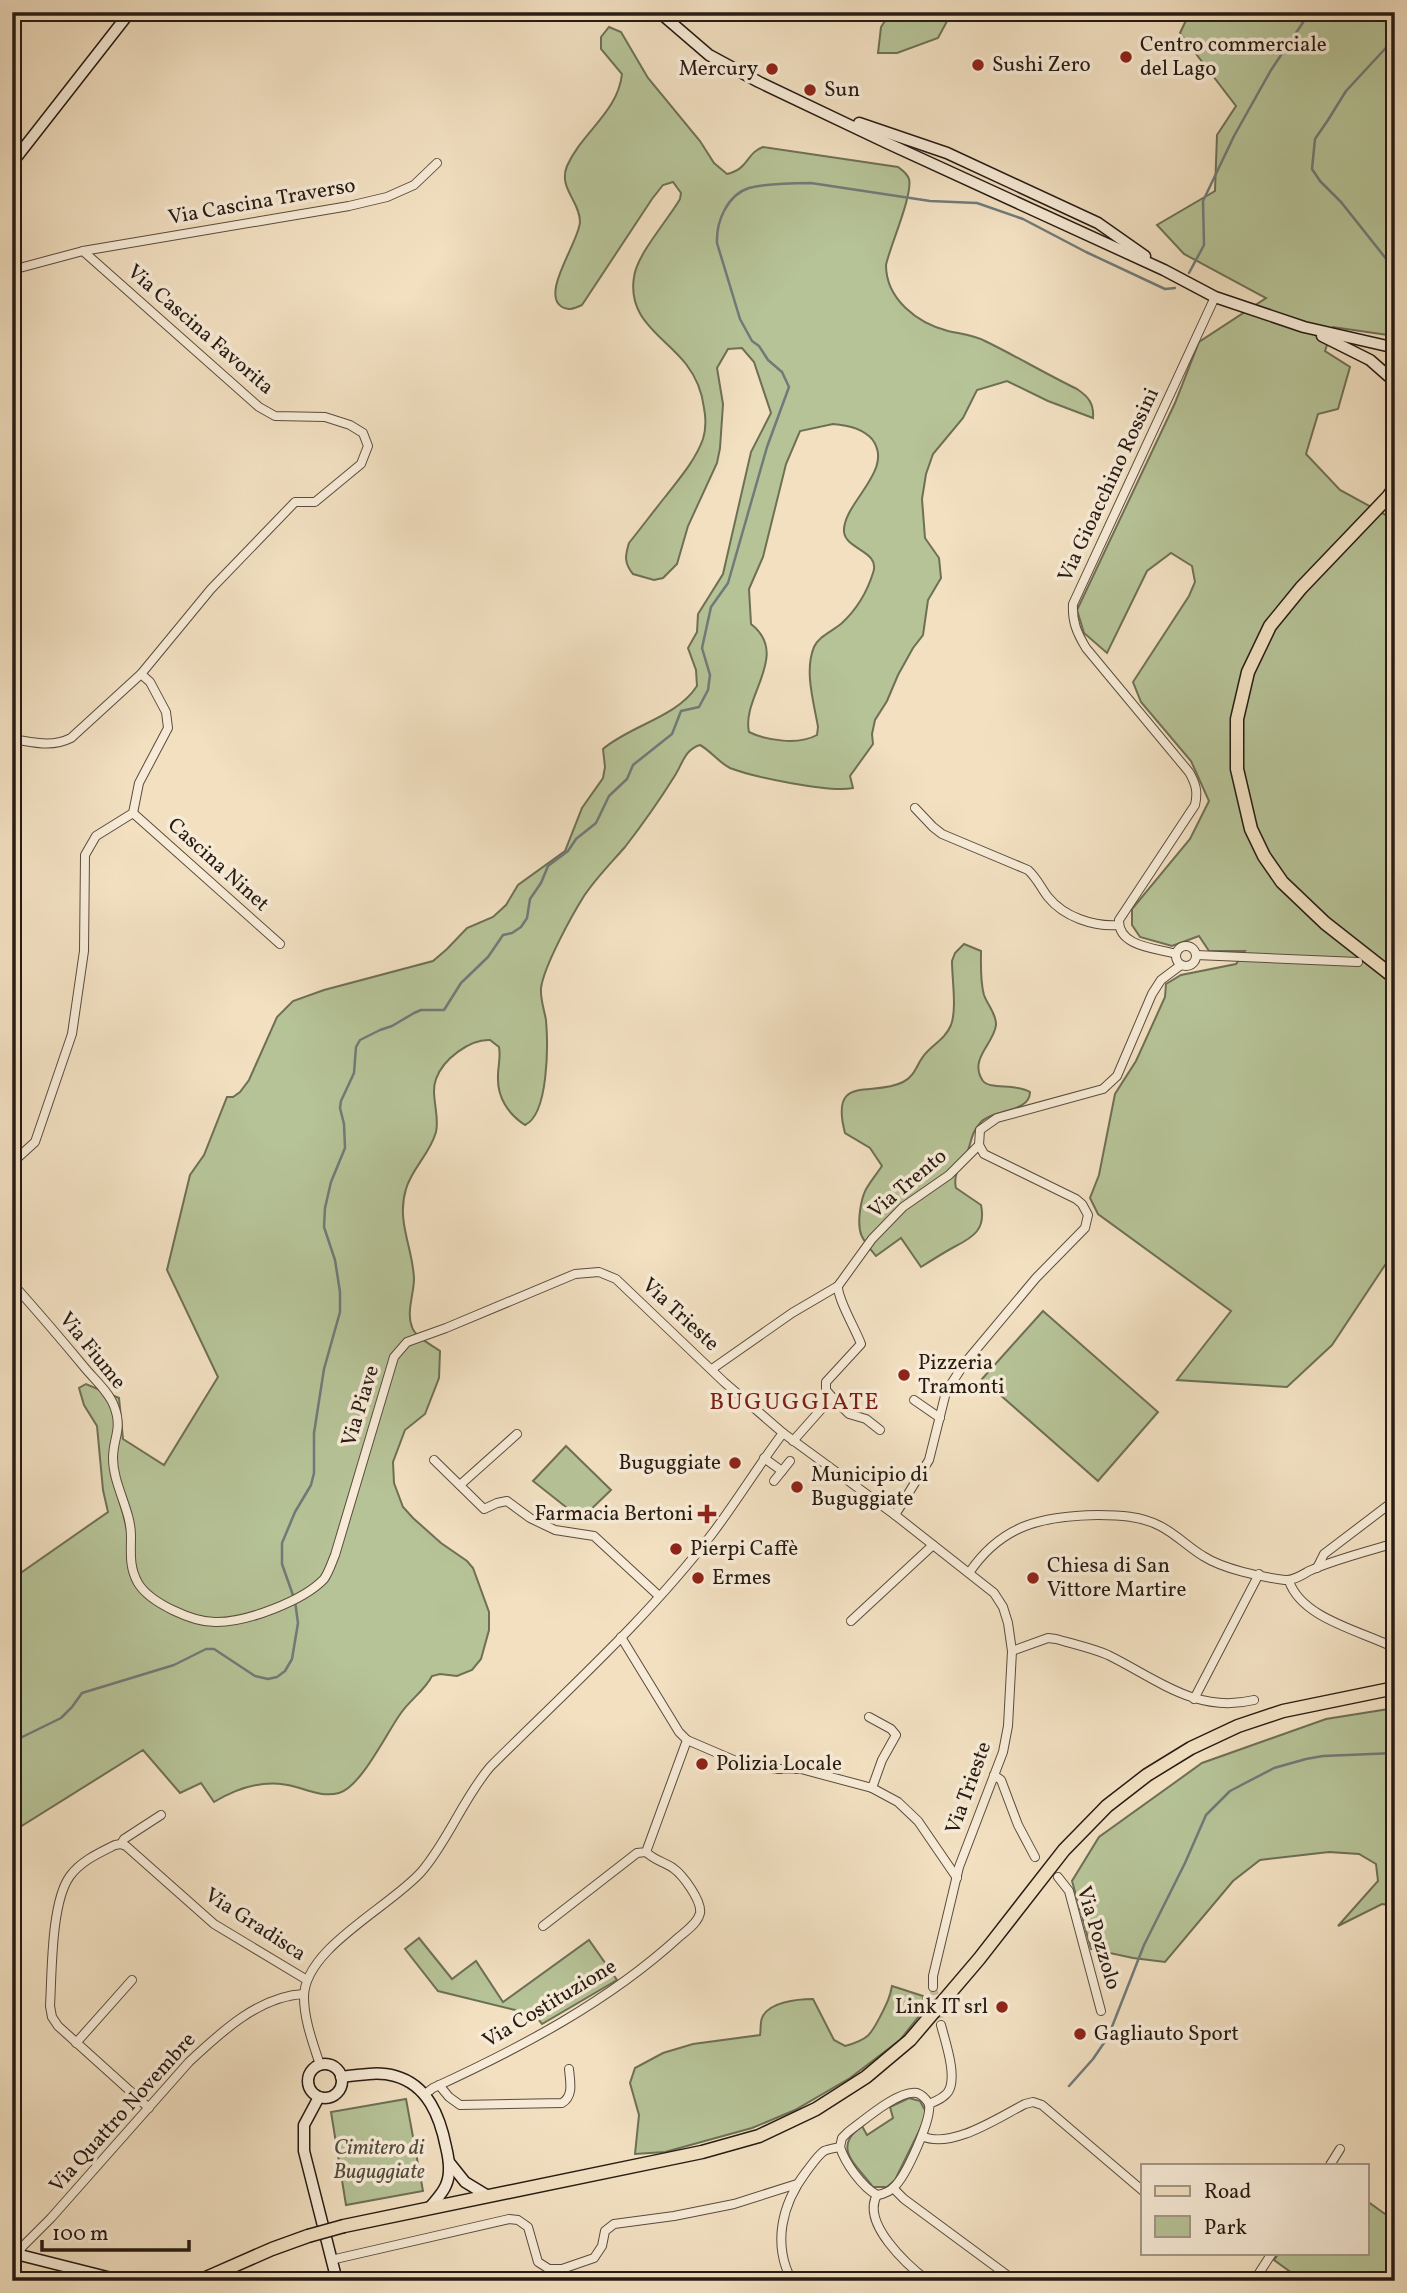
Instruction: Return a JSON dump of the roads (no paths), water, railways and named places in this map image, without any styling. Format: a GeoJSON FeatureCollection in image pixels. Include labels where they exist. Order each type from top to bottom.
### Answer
{"type":"FeatureCollection","features":[{"type":"Feature","properties":{"kind":"main road"},"geometry":{"type":"LineString","coordinates":[[12,163],[130,12]]}},
{"type":"Feature","properties":{"kind":"main road"},"geometry":{"type":"LineString","coordinates":[[659,12],[709,55],[807,105],[1164,270],[1215,297],[1304,327],[1392,348]]}},
{"type":"Feature","properties":{"kind":"main road"},"geometry":{"type":"LineString","coordinates":[[807,105],[947,153],[1098,223],[1164,270]]}},
{"type":"Feature","properties":{"kind":"main road"},"geometry":{"type":"LineString","coordinates":[[938,166],[993,183],[1002,179]]}},
{"type":"Feature","properties":{"kind":"main road"},"geometry":{"type":"LineString","coordinates":[[1002,179],[1009,192],[1050,212],[1064,224]]}},
{"type":"Feature","properties":{"kind":"main road"},"geometry":{"type":"LineString","coordinates":[[1304,327],[1370,360],[1395,382]]}},
{"type":"Feature","properties":{"kind":"main road"},"geometry":{"type":"LineString","coordinates":[[1395,478],[1392,492],[1301,588],[1270,626],[1248,672],[1237,719],[1237,769],[1251,829],[1264,856],[1282,882],[1325,923],[1395,978]]}},
{"type":"Feature","properties":{"kind":"main road"},"geometry":{"type":"LineString","coordinates":[[200,2280],[272,2249],[344,2226],[702,2152],[759,2136],[816,2109],[866,2077],[909,2040],[979,1959],[1064,1850],[1107,1806],[1147,1775],[1191,1748],[1238,1726],[1283,1711],[1395,1688]]}},
{"type":"Feature","properties":{"kind":"main road"},"geometry":{"type":"LineString","coordinates":[[326,2064],[335,2068],[341,2077],[338,2092],[329,2097],[319,2096],[311,2090],[308,2080],[312,2071],[326,2064]]}},
{"type":"Feature","properties":{"kind":"main road"},"geometry":{"type":"LineString","coordinates":[[341,2077],[381,2073],[398,2077],[425,2094],[443,2130],[449,2162],[446,2185],[430,2207]]}},
{"type":"Feature","properties":{"kind":"main road"},"geometry":{"type":"LineString","coordinates":[[319,2096],[304,2125],[304,2151],[337,2281]]}},
{"type":"Feature","properties":{"kind":"main road"},"geometry":{"type":"LineString","coordinates":[[449,2162],[465,2182],[488,2196]]}},
{"type":"Feature","properties":{"kind":"main road"},"geometry":{"type":"LineString","coordinates":[[15,2254],[106,2279],[123,2281]]}},
{"type":"Feature","properties":{"kind":"street","name":"Via Cascina Traverso"},"geometry":{"type":"LineString","coordinates":[[83,251],[349,206],[387,197],[414,185],[437,163]]}},
{"type":"Feature","properties":{"kind":"street"},"geometry":{"type":"LineString","coordinates":[[12,270],[83,251]]}},
{"type":"Feature","properties":{"kind":"street","name":"Via Cascina Favorita"},"geometry":{"type":"LineString","coordinates":[[83,251],[259,407],[275,416],[325,417],[350,425],[363,433],[368,446],[361,464],[315,502],[295,502],[211,589],[141,674]]}},
{"type":"Feature","properties":{"kind":"street","name":"Via Gioacchino Rossini"},"geometry":{"type":"LineString","coordinates":[[1119,925],[1122,914],[1195,805],[1197,793],[1189,772],[1086,648],[1075,630],[1073,604],[1215,297]]}},
{"type":"Feature","properties":{"kind":"street"},"geometry":{"type":"LineString","coordinates":[[12,739],[46,745],[61,743],[71,738],[141,674],[150,682],[166,712],[168,728],[139,783],[133,813],[96,836],[85,855],[84,951],[72,1034],[35,1142],[12,1163]]}},
{"type":"Feature","properties":{"kind":"street"},"geometry":{"type":"LineString","coordinates":[[915,808],[942,834],[1028,870],[1059,908],[1100,925],[1119,925],[1125,937],[1138,944],[1176,954]]}},
{"type":"Feature","properties":{"kind":"street","name":"Cascina Ninet"},"geometry":{"type":"LineString","coordinates":[[133,813],[280,944]]}},
{"type":"Feature","properties":{"kind":"street"},"geometry":{"type":"LineString","coordinates":[[1180,947],[1193,948],[1196,956],[1192,965],[1181,965],[1176,960],[1180,947]]}},
{"type":"Feature","properties":{"kind":"street"},"geometry":{"type":"LineString","coordinates":[[1196,956],[1358,962]]}},
{"type":"Feature","properties":{"kind":"street","name":"Via Trento"},"geometry":{"type":"LineString","coordinates":[[712,1369],[792,1313],[838,1286],[872,1239],[903,1207],[949,1175],[979,1145],[980,1130],[997,1118],[1103,1089],[1117,1076],[1152,994],[1161,981],[1181,965]]}},
{"type":"Feature","properties":{"kind":"street"},"geometry":{"type":"LineString","coordinates":[[895,1515],[929,1460],[946,1392],[964,1364],[1036,1278],[1084,1228],[1088,1215],[1076,1199],[984,1154],[979,1145]]}},
{"type":"Feature","properties":{"kind":"street","name":"Via Trieste"},"geometry":{"type":"LineString","coordinates":[[599,1272],[616,1279],[724,1382],[783,1433],[969,1573],[993,1593],[1003,1607],[1012,1651],[1008,1726],[1003,1752],[957,1878],[933,1976],[933,1987]]}},
{"type":"Feature","properties":{"kind":"street","name":"Via Piave"},"geometry":{"type":"LineString","coordinates":[[308,1592],[326,1576],[335,1555],[394,1357],[407,1342],[575,1274],[599,1272]]}},
{"type":"Feature","properties":{"kind":"street","name":"Via Fiume"},"geometry":{"type":"LineString","coordinates":[[12,1283],[114,1406],[119,1429],[113,1453],[114,1471],[131,1535],[129,1549],[132,1569],[139,1584],[150,1597],[180,1613],[214,1623],[234,1621],[283,1605],[308,1592]]}},
{"type":"Feature","properties":{"kind":"street"},"geometry":{"type":"LineString","coordinates":[[838,1286],[837,1293],[862,1344],[826,1382],[826,1390],[849,1414],[866,1419],[880,1430]]}},
{"type":"Feature","properties":{"kind":"street"},"geometry":{"type":"LineString","coordinates":[[793,1441],[832,1397]]}},
{"type":"Feature","properties":{"kind":"street"},"geometry":{"type":"LineString","coordinates":[[914,1401],[940,1418]]}},
{"type":"Feature","properties":{"kind":"street"},"geometry":{"type":"LineString","coordinates":[[460,1485],[517,1433]]}},
{"type":"Feature","properties":{"kind":"street"},"geometry":{"type":"LineString","coordinates":[[320,2065],[306,2018],[304,1994],[307,1980],[325,1953],[420,1873],[435,1855],[474,1786],[659,1596],[712,1534],[783,1433]]}},
{"type":"Feature","properties":{"kind":"street"},"geometry":{"type":"LineString","coordinates":[[764,1458],[782,1471]]}},
{"type":"Feature","properties":{"kind":"street"},"geometry":{"type":"LineString","coordinates":[[434,1460],[484,1509],[507,1501],[530,1518],[555,1530],[594,1535],[659,1596]]}},
{"type":"Feature","properties":{"kind":"street"},"geometry":{"type":"LineString","coordinates":[[774,1481],[789,1461]]}},
{"type":"Feature","properties":{"kind":"street"},"geometry":{"type":"LineString","coordinates":[[1317,1568],[1324,1554],[1395,1500]]}},
{"type":"Feature","properties":{"kind":"street"},"geometry":{"type":"LineString","coordinates":[[969,1573],[987,1552],[1022,1527],[1044,1519],[1065,1516],[1115,1515],[1141,1519],[1160,1525],[1218,1564],[1289,1581],[1317,1568],[1395,1543]]}},
{"type":"Feature","properties":{"kind":"street"},"geometry":{"type":"LineString","coordinates":[[851,1621],[933,1545]]}},
{"type":"Feature","properties":{"kind":"street"},"geometry":{"type":"LineString","coordinates":[[1194,1699],[1259,1574]]}},
{"type":"Feature","properties":{"kind":"street"},"geometry":{"type":"LineString","coordinates":[[1289,1581],[1292,1591],[1324,1618],[1395,1648]]}},
{"type":"Feature","properties":{"kind":"street"},"geometry":{"type":"LineString","coordinates":[[621,1637],[679,1732],[687,1740],[736,1761],[777,1769],[801,1769],[872,1788],[898,1802],[918,1821],[957,1878]]}},
{"type":"Feature","properties":{"kind":"street"},"geometry":{"type":"LineString","coordinates":[[1012,1651],[1048,1638],[1056,1639],[1105,1654],[1194,1699],[1217,1704],[1254,1700]]}},
{"type":"Feature","properties":{"kind":"street"},"geometry":{"type":"LineString","coordinates":[[869,1717],[891,1729],[896,1735],[882,1760],[872,1788]]}},
{"type":"Feature","properties":{"kind":"street"},"geometry":{"type":"LineString","coordinates":[[543,1926],[637,1853],[646,1852],[687,1740]]}},
{"type":"Feature","properties":{"kind":"street"},"geometry":{"type":"LineString","coordinates":[[994,1775],[1001,1780],[1018,1825],[1035,1857]]}},
{"type":"Feature","properties":{"kind":"street"},"geometry":{"type":"LineString","coordinates":[[149,2108],[58,2026],[52,2017],[50,2006],[56,1926],[61,1897],[69,1877],[95,1856],[121,1844],[124,1839],[161,1815]]}},
{"type":"Feature","properties":{"kind":"street","name":"Via Gradisca"},"geometry":{"type":"LineString","coordinates":[[121,1844],[214,1924],[307,1980]]}},
{"type":"Feature","properties":{"kind":"street","name":"Via Costituzione"},"geometry":{"type":"LineString","coordinates":[[425,2094],[610,1993],[670,1945],[697,1919],[699,1904],[682,1876],[646,1852]]}},
{"type":"Feature","properties":{"kind":"street","name":"Via Pozzolo"},"geometry":{"type":"LineString","coordinates":[[1058,1877],[1069,1891],[1101,2011]]}},
{"type":"Feature","properties":{"kind":"street"},"geometry":{"type":"LineString","coordinates":[[76,2043],[132,1980]]}},
{"type":"Feature","properties":{"kind":"street","name":"Via Quattro Novembre"},"geometry":{"type":"LineString","coordinates":[[15,2254],[51,2218],[212,2040],[240,2019],[271,2002],[304,1994]]}},
{"type":"Feature","properties":{"kind":"street"},"geometry":{"type":"LineString","coordinates":[[929,2104],[942,2098],[951,2084],[941,2025]]}},
{"type":"Feature","properties":{"kind":"street"},"geometry":{"type":"LineString","coordinates":[[439,2085],[460,2105],[562,2103],[570,2094],[569,2069]]}},
{"type":"Feature","properties":{"kind":"street"},"geometry":{"type":"LineString","coordinates":[[909,2093],[924,2097],[929,2104],[929,2118],[922,2136],[902,2177],[893,2188],[877,2195],[871,2192],[858,2176],[843,2156],[840,2147],[842,2138],[848,2132],[895,2099],[909,2093]]}},
{"type":"Feature","properties":{"kind":"street"},"geometry":{"type":"LineString","coordinates":[[922,2136],[936,2140],[948,2139],[1033,2102],[1042,2105],[1141,2189]]}},
{"type":"Feature","properties":{"kind":"street"},"geometry":{"type":"LineString","coordinates":[[792,2281],[781,2246],[785,2211],[797,2184],[818,2156],[840,2147]]}},
{"type":"Feature","properties":{"kind":"street"},"geometry":{"type":"LineString","coordinates":[[1331,2164],[1340,2149]]}},
{"type":"Feature","properties":{"kind":"street"},"geometry":{"type":"LineString","coordinates":[[331,2260],[509,2219],[524,2223],[538,2262],[549,2269],[562,2269],[594,2258],[602,2246],[605,2231],[614,2224],[734,2204],[797,2184]]}},
{"type":"Feature","properties":{"kind":"street"},"geometry":{"type":"LineString","coordinates":[[893,2188],[1015,2281]]}},
{"type":"Feature","properties":{"kind":"street"},"geometry":{"type":"LineString","coordinates":[[877,2195],[872,2207],[885,2237],[899,2255],[928,2281]]}},
{"type":"Feature","properties":{"kind":"street"},"geometry":{"type":"LineString","coordinates":[[1254,2281],[1271,2254]]}},
{"type":"Feature","properties":{"kind":"waterway"},"geometry":{"type":"LineString","coordinates":[[1189,273],[1204,245],[1203,201],[1234,136],[1271,70],[1310,12]]}},
{"type":"Feature","properties":{"kind":"waterway"},"geometry":{"type":"LineString","coordinates":[[1395,38],[1346,91],[1315,139],[1312,169],[1395,270]]}},
{"type":"Feature","properties":{"kind":"waterway"},"geometry":{"type":"LineString","coordinates":[[12,1742],[61,1718],[82,1693],[174,1665],[206,1649],[214,1649],[255,1676],[268,1679],[285,1671],[292,1659],[298,1623],[295,1601],[282,1564],[282,1543],[295,1512],[311,1485],[314,1473],[314,1433],[324,1369],[340,1312],[335,1260],[324,1227],[325,1208],[331,1182],[345,1148],[340,1108],[354,1073],[356,1047],[360,1040],[421,1010],[444,1010],[461,983],[488,957],[503,935],[521,927],[527,918],[530,899],[548,866],[568,851],[576,839],[596,823],[609,796],[627,779],[633,765],[672,734],[681,711],[699,707],[708,690],[710,675],[702,648],[711,607],[728,583],[767,447],[789,387],[782,372],[752,341],[740,319],[717,243],[718,227],[729,203],[749,188],[772,184],[811,183],[930,201],[977,203],[1023,219],[1165,289],[1175,288]]}},
{"type":"Feature","properties":{"kind":"waterway"},"geometry":{"type":"LineString","coordinates":[[1069,2086],[1108,2037],[1144,1945],[1206,1815],[1230,1791],[1274,1768],[1323,1756],[1395,1753]]}},
{"type":"Feature","properties":{"kind":"tunnel"},"geometry":{"type":"LineString","coordinates":[[1358,962],[1394,962]]}},
{"type":"Feature","properties":{"kind":"tunnel"},"geometry":{"type":"LineString","coordinates":[[933,1987],[941,2025]]}},
{"type":"Feature","properties":{"kind":"place","name":"Centro commerciale del Lago"},"geometry":{"type":"Point","coordinates":[1126,57]}},
{"type":"Feature","properties":{"kind":"place","name":"Sushi Zero"},"geometry":{"type":"Point","coordinates":[978,65]}},
{"type":"Feature","properties":{"kind":"place","name":"Mercury"},"geometry":{"type":"Point","coordinates":[772,69]}},
{"type":"Feature","properties":{"kind":"place","name":"Sun"},"geometry":{"type":"Point","coordinates":[810,90]}},
{"type":"Feature","properties":{"kind":"place","name":"Pizzeria Tramonti"},"geometry":{"type":"Point","coordinates":[904,1375]}},
{"type":"Feature","properties":{"kind":"place","name":"Buguggiate"},"geometry":{"type":"Point","coordinates":[735,1463]}},
{"type":"Feature","properties":{"kind":"place","name":"Municipio di Buguggiate"},"geometry":{"type":"Point","coordinates":[797,1487]}},
{"type":"Feature","properties":{"kind":"place","name":"Farmacia Bertoni"},"geometry":{"type":"Point","coordinates":[707,1514]}},
{"type":"Feature","properties":{"kind":"place","name":"Pierpi Caffè"},"geometry":{"type":"Point","coordinates":[676,1549]}},
{"type":"Feature","properties":{"kind":"place","name":"Ermes"},"geometry":{"type":"Point","coordinates":[698,1578]}},
{"type":"Feature","properties":{"kind":"place","name":"Chiesa di San Vittore Martire"},"geometry":{"type":"Point","coordinates":[1033,1578]}},
{"type":"Feature","properties":{"kind":"place","name":"Polizia Locale"},"geometry":{"type":"Point","coordinates":[702,1764]}},
{"type":"Feature","properties":{"kind":"place","name":"Link IT srl"},"geometry":{"type":"Point","coordinates":[1002,2007]}},
{"type":"Feature","properties":{"kind":"place","name":"Gagliauto Sport"},"geometry":{"type":"Point","coordinates":[1080,2034]}},
{"type":"Feature","properties":{"kind":"district","name":"BUGUGGIATE"},"geometry":{"type":"Point","coordinates":[795,1403]}},
{"type":"Feature","properties":{"kind":"park label","name":"Cimitero di Buguggiate"},"geometry":{"type":"Point","coordinates":[379,2160]}}]}
